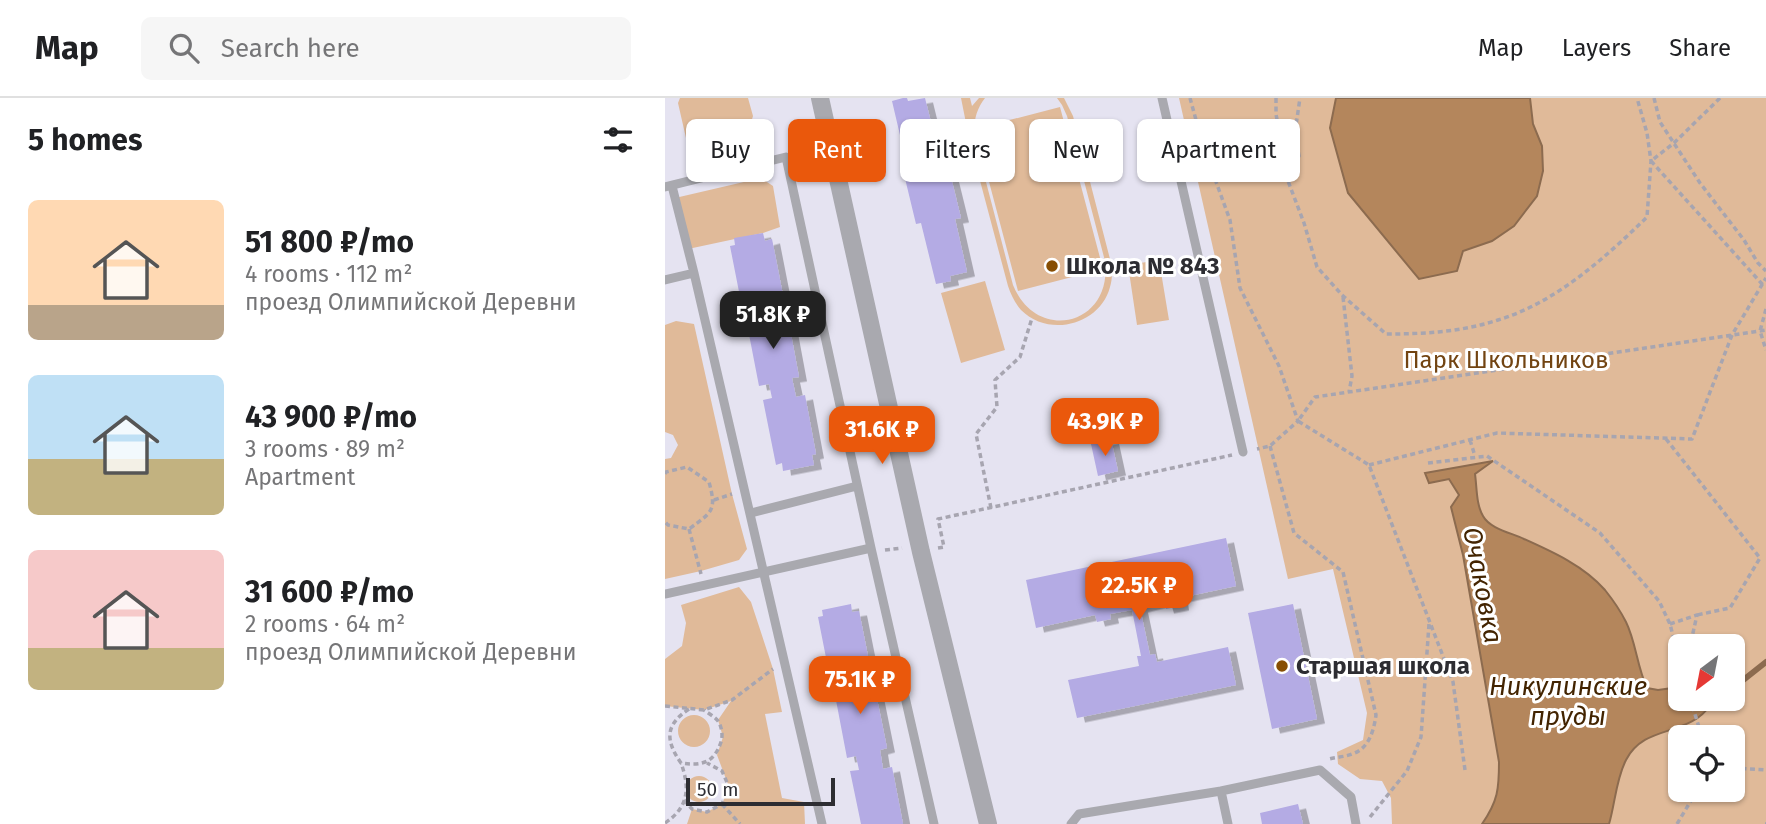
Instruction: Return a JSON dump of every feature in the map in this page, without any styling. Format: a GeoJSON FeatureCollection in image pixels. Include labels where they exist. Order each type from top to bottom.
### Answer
{"type":"FeatureCollection","features":[{"type":"Feature","properties":{"kind":"street"},"geometry":{"type":"LineString","coordinates":[[820,98],[918,538],[988,824]]}},
{"type":"Feature","properties":{"kind":"lane"},"geometry":{"type":"LineString","coordinates":[[1162,98],[1243,452]]}},
{"type":"Feature","properties":{"kind":"lane"},"geometry":{"type":"LineString","coordinates":[[822,824],[694,273],[669,187],[786,157],[934,824]]}},
{"type":"Feature","properties":{"kind":"lane"},"geometry":{"type":"LineString","coordinates":[[665,280],[694,273]]}},
{"type":"Feature","properties":{"kind":"lane"},"geometry":{"type":"LineString","coordinates":[[751,513],[857,486]]}},
{"type":"Feature","properties":{"kind":"lane"},"geometry":{"type":"LineString","coordinates":[[665,594],[871,548]]}},
{"type":"Feature","properties":{"kind":"lane"},"geometry":{"type":"LineString","coordinates":[[1071,824],[1079,814],[1221,791],[1320,770],[1352,797],[1356,824]]}},
{"type":"Feature","properties":{"kind":"lane"},"geometry":{"type":"LineString","coordinates":[[1221,791],[1228,824]]}},
{"type":"Feature","properties":{"kind":"path"},"geometry":{"type":"LineString","coordinates":[[1190,98],[1204,149],[1230,220],[1240,288],[1279,366],[1298,421],[1369,465],[1453,682],[1465,771]]}},
{"type":"Feature","properties":{"kind":"path"},"geometry":{"type":"LineString","coordinates":[[1276,98],[1277,119]]}},
{"type":"Feature","properties":{"kind":"path"},"geometry":{"type":"LineString","coordinates":[[1297,119],[1300,98]]}},
{"type":"Feature","properties":{"kind":"path"},"geometry":{"type":"LineString","coordinates":[[1288,182],[1317,267],[1342,295],[1386,334],[1460,330],[1499,320],[1535,306],[1610,253],[1647,217],[1651,161],[1647,133],[1637,98]]}},
{"type":"Feature","properties":{"kind":"path"},"geometry":{"type":"LineString","coordinates":[[1654,98],[1660,122],[1700,183],[1744,240],[1758,264],[1766,271]]}},
{"type":"Feature","properties":{"kind":"path"},"geometry":{"type":"LineString","coordinates":[[1651,161],[1674,143],[1720,98]]}},
{"type":"Feature","properties":{"kind":"path"},"geometry":{"type":"LineString","coordinates":[[1651,161],[1762,285]]}},
{"type":"Feature","properties":{"kind":"path"},"geometry":{"type":"LineString","coordinates":[[1369,465],[1497,433],[1692,439],[1732,335],[1766,278]]}},
{"type":"Feature","properties":{"kind":"path"},"geometry":{"type":"LineString","coordinates":[[1342,295],[1352,376],[1349,392]]}},
{"type":"Feature","properties":{"kind":"path"},"geometry":{"type":"LineString","coordinates":[[1766,309],[1763,331],[1766,350]]}},
{"type":"Feature","properties":{"kind":"path"},"geometry":{"type":"LineString","coordinates":[[991,508],[976,435],[997,407],[995,380],[1020,357],[1032,318]]}},
{"type":"Feature","properties":{"kind":"path"},"geometry":{"type":"LineString","coordinates":[[1320,770],[1330,758],[1356,754],[1363,748],[1373,732],[1376,715],[1343,572],[1294,533],[1270,446],[1298,421],[1315,397],[1763,331]]}},
{"type":"Feature","properties":{"kind":"path"},"geometry":{"type":"LineString","coordinates":[[1666,439],[1760,558],[1730,608],[1670,624]]}},
{"type":"Feature","properties":{"kind":"path"},"geometry":{"type":"LineString","coordinates":[[1470,440],[1475,456]]}},
{"type":"Feature","properties":{"kind":"path"},"geometry":{"type":"LineString","coordinates":[[938,519],[1243,452]]}},
{"type":"Feature","properties":{"kind":"path"},"geometry":{"type":"LineString","coordinates":[[1428,463],[1487,456],[1600,533],[1659,601],[1673,634]]}},
{"type":"Feature","properties":{"kind":"path"},"geometry":{"type":"LineString","coordinates":[[665,474],[687,467],[709,482],[714,500],[709,514],[689,529],[665,522]]}},
{"type":"Feature","properties":{"kind":"path"},"geometry":{"type":"LineString","coordinates":[[689,529],[705,586]]}},
{"type":"Feature","properties":{"kind":"path"},"geometry":{"type":"LineString","coordinates":[[1693,634],[1697,615]]}},
{"type":"Feature","properties":{"kind":"path"},"geometry":{"type":"LineString","coordinates":[[1364,824],[1407,771],[1421,737],[1430,622]]}},
{"type":"Feature","properties":{"kind":"path"},"geometry":{"type":"LineString","coordinates":[[665,706],[704,710],[732,700],[765,677],[784,658]]}},
{"type":"Feature","properties":{"kind":"path"},"geometry":{"type":"LineString","coordinates":[[665,822],[674,817],[684,800],[688,782],[681,763],[671,750],[667,735],[674,718],[689,709]]}},
{"type":"Feature","properties":{"kind":"path"},"geometry":{"type":"LineString","coordinates":[[681,763],[693,765],[706,762],[717,755],[723,737],[718,720],[704,710]]}},
{"type":"Feature","properties":{"kind":"path"},"geometry":{"type":"LineString","coordinates":[[665,747],[671,750]]}},
{"type":"Feature","properties":{"kind":"path"},"geometry":{"type":"LineString","coordinates":[[684,800],[692,809],[708,812],[722,804],[729,787],[722,771],[706,762]]}},
{"type":"Feature","properties":{"kind":"path"},"geometry":{"type":"LineString","coordinates":[[1745,769],[1766,770]]}},
{"type":"Feature","properties":{"kind":"path"},"geometry":{"type":"LineString","coordinates":[[1677,824],[1690,802]]}},
{"type":"Feature","properties":{"kind":"path"},"geometry":{"type":"LineString","coordinates":[[722,804],[740,824]]}},
{"type":"Feature","properties":{"kind":"green space"},"geometry":{"type":"Polygon","coordinates":[[[680,98],[748,98],[753,116],[752,119],[686,119],[686,138],[678,103],[680,98]]]}},
{"type":"Feature","properties":{"kind":"green space"},"geometry":{"type":"Polygon","coordinates":[[[961,98],[970,98],[972,106],[979,98],[985,98],[975,119],[965,119],[961,98]]]}},
{"type":"Feature","properties":{"kind":"green space"},"geometry":{"type":"Polygon","coordinates":[[[1057,98],[1064,98],[1074,119],[1068,119],[1057,98]]]}},
{"type":"Feature","properties":{"kind":"green space","name":"Парк Школьников"},"geometry":{"type":"Polygon","coordinates":[[[1179,98],[1766,98],[1766,824],[1392,824],[1391,798],[1382,781],[1360,779],[1338,764],[1337,752],[1363,740],[1367,713],[1333,569],[1288,579],[1198,182],[1300,182],[1300,119],[1184,119],[1179,98]]]}},
{"type":"Feature","properties":{"kind":"green space"},"geometry":{"type":"Polygon","coordinates":[[[1060,107],[1063,119],[1029,119],[1029,182],[1080,182],[1103,269],[1018,291],[989,182],[1015,182],[1014,119],[1060,107]]]}},
{"type":"Feature","properties":{"kind":"green space"},"geometry":{"type":"Polygon","coordinates":[[[744,182],[767,182],[773,186],[780,227],[688,249],[675,198],[744,182]]]}},
{"type":"Feature","properties":{"kind":"green space"},"geometry":{"type":"Polygon","coordinates":[[[980,182],[986,182],[1013,285],[1024,304],[1039,315],[1055,320],[1071,319],[1086,312],[1097,300],[1104,283],[1105,261],[1084,182],[1090,182],[1112,269],[1111,283],[1096,311],[1072,323],[1045,324],[1032,319],[1021,310],[1008,286],[980,182]]]}},
{"type":"Feature","properties":{"kind":"green space"},"geometry":{"type":"Polygon","coordinates":[[[1159,260],[1169,320],[1137,325],[1128,265],[1159,260]]]}},
{"type":"Feature","properties":{"kind":"green space"},"geometry":{"type":"Polygon","coordinates":[[[985,281],[1005,350],[961,363],[941,293],[985,281]]]}},
{"type":"Feature","properties":{"kind":"green space"},"geometry":{"type":"Polygon","coordinates":[[[676,321],[694,324],[747,549],[739,560],[665,579],[665,459],[671,458],[678,445],[673,435],[665,432],[665,325],[676,321]]]}},
{"type":"Feature","properties":{"kind":"green space"},"geometry":{"type":"Polygon","coordinates":[[[739,587],[751,602],[773,669],[782,712],[765,714],[782,798],[804,802],[805,824],[687,824],[692,809],[707,812],[722,804],[729,787],[717,755],[723,737],[718,720],[731,701],[704,710],[665,706],[665,659],[682,646],[686,623],[681,605],[739,587]]]}},
{"type":"Feature","properties":{"kind":"green space"},"geometry":{"type":"Polygon","coordinates":[[[694,715],[705,720],[710,731],[705,742],[694,747],[683,742],[678,731],[683,720],[694,715]]]}},
{"type":"Feature","properties":{"kind":"green space"},"geometry":{"type":"Polygon","coordinates":[[[699,776],[708,780],[712,789],[708,798],[699,802],[690,798],[686,789],[690,780],[699,776]]]}},
{"type":"Feature","properties":{"kind":"water"},"geometry":{"type":"Polygon","coordinates":[[[1336,98],[1530,98],[1533,124],[1542,146],[1543,171],[1537,196],[1514,226],[1492,241],[1463,251],[1457,271],[1419,279],[1348,193],[1330,128],[1336,98]]]}},
{"type":"Feature","properties":{"kind":"water","name":"Никулинские пруды"},"geometry":{"type":"Polygon","coordinates":[[[1493,461],[1475,474],[1479,506],[1486,520],[1567,560],[1597,581],[1626,622],[1647,688],[1668,689],[1668,711],[1705,711],[1684,725],[1668,725],[1668,731],[1644,740],[1634,748],[1620,775],[1609,824],[1482,824],[1497,794],[1499,762],[1463,555],[1451,507],[1459,495],[1449,479],[1429,483],[1425,473],[1493,461]]]}},
{"type":"Feature","properties":{"kind":"building"},"geometry":{"type":"Polygon","coordinates":[[[925,98],[930,119],[900,119],[900,135],[892,101],[925,98]]]}},
{"type":"Feature","properties":{"kind":"building"},"geometry":{"type":"Polygon","coordinates":[[[906,182],[952,182],[961,218],[955,219],[967,272],[950,276],[951,281],[936,284],[921,223],[916,224],[906,182]]]}},
{"type":"Feature","properties":{"kind":"building"},"geometry":{"type":"Polygon","coordinates":[[[763,233],[765,241],[772,239],[783,295],[775,296],[780,319],[788,318],[799,377],[792,378],[796,397],[805,395],[816,454],[812,455],[814,465],[783,471],[782,463],[776,465],[763,400],[772,398],[769,384],[759,386],[747,324],[753,322],[750,305],[742,307],[730,246],[735,245],[734,238],[763,233]]]}},
{"type":"Feature","properties":{"kind":"building"},"geometry":{"type":"Polygon","coordinates":[[[1111,439],[1118,471],[1098,476],[1091,444],[1111,439]]]}},
{"type":"Feature","properties":{"kind":"building"},"geometry":{"type":"Polygon","coordinates":[[[1226,538],[1236,586],[1180,598],[1181,606],[1166,609],[1164,602],[1140,608],[1150,655],[1155,654],[1157,662],[1228,647],[1236,685],[1077,718],[1068,680],[1139,666],[1137,656],[1141,656],[1132,610],[1110,614],[1111,619],[1097,622],[1095,615],[1036,628],[1026,580],[1226,538]]]}},
{"type":"Feature","properties":{"kind":"building"},"geometry":{"type":"Polygon","coordinates":[[[851,604],[852,612],[859,611],[870,666],[863,668],[868,691],[875,689],[887,748],[880,750],[883,769],[892,767],[903,824],[861,824],[850,771],[859,770],[856,756],[847,758],[835,695],[841,694],[837,677],[830,678],[818,617],[823,616],[822,610],[851,604]]]}},
{"type":"Feature","properties":{"kind":"building","name":"Старшая школа"},"geometry":{"type":"Polygon","coordinates":[[[1293,604],[1317,719],[1272,729],[1248,613],[1293,604]]]}},
{"type":"Feature","properties":{"kind":"building"},"geometry":{"type":"Polygon","coordinates":[[[1298,804],[1303,824],[1262,824],[1260,813],[1298,804]]]}},
{"type":"Feature","properties":{"kind":"waterway"},"geometry":{"type":"LineString","coordinates":[[1745,679],[1766,662]]}},
{"type":"Feature","properties":{"kind":"place","name":"Школа № 843"},"geometry":{"type":"Point","coordinates":[1052,266]}},
{"type":"Feature","properties":{"kind":"place","name":"Старшая школа"},"geometry":{"type":"Point","coordinates":[1282,666]}},
{"type":"Feature","properties":{"kind":"water label","name":"Очаковка"},"geometry":{"type":"Point","coordinates":[1483,585]}}]}
